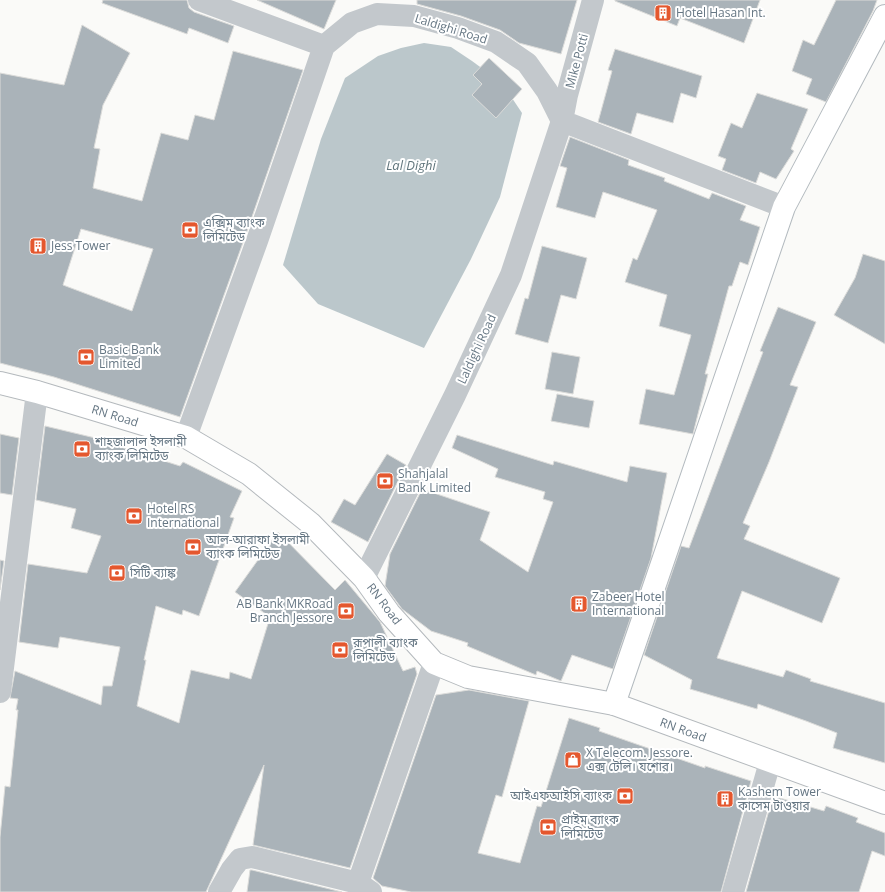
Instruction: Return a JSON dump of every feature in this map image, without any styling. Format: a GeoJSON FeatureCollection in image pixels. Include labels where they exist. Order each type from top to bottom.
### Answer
{"type":"FeatureCollection","features":[{"type":"Feature","properties":{"kind":"main road"},"geometry":{"type":"LineString","coordinates":[[614,704],[784,207],[885,16]]}},
{"type":"Feature","properties":{"kind":"main road","name":"RN Road"},"geometry":{"type":"LineString","coordinates":[[0,383],[37,392],[186,437],[249,474],[310,523],[364,578],[389,613],[434,663],[468,677],[614,704],[885,804]]}},
{"type":"Feature","properties":{"kind":"street"},"geometry":{"type":"LineString","coordinates":[[186,437],[257,241],[324,46],[199,0]]}},
{"type":"Feature","properties":{"kind":"street","name":"Mike Potti"},"geometry":{"type":"LineString","coordinates":[[562,122],[593,0]]}},
{"type":"Feature","properties":{"kind":"street","name":"Laldighi Road"},"geometry":{"type":"LineString","coordinates":[[324,46],[352,23],[377,14],[414,16],[458,28],[496,42],[527,63],[547,91],[562,122],[512,275],[456,395],[364,578]]}},
{"type":"Feature","properties":{"kind":"street"},"geometry":{"type":"LineString","coordinates":[[562,122],[784,207]]}},
{"type":"Feature","properties":{"kind":"street"},"geometry":{"type":"LineString","coordinates":[[0,692],[37,392]]}},
{"type":"Feature","properties":{"kind":"street"},"geometry":{"type":"LineString","coordinates":[[220,892],[232,869],[240,859],[252,857],[364,887],[434,663]]}},
{"type":"Feature","properties":{"kind":"street"},"geometry":{"type":"LineString","coordinates":[[733,892],[770,762]]}},
{"type":"Feature","properties":{"kind":"water","name":"Lal Dighi"},"geometry":{"type":"Polygon","coordinates":[[[424,43],[451,47],[472,61],[502,83],[522,113],[500,197],[471,259],[424,348],[318,304],[283,265],[321,139],[345,78],[378,56],[401,48],[424,43]]]}},
{"type":"Feature","properties":{"kind":"building"},"geometry":{"type":"Polygon","coordinates":[[[103,0],[187,0],[189,8],[194,12],[234,26],[228,43],[189,28],[187,34],[102,3],[103,0]]]}},
{"type":"Feature","properties":{"kind":"building"},"geometry":{"type":"Polygon","coordinates":[[[257,0],[336,0],[324,29],[257,0]]]}},
{"type":"Feature","properties":{"kind":"building"},"geometry":{"type":"Polygon","coordinates":[[[417,0],[577,0],[561,54],[519,43],[500,30],[461,16],[417,4],[417,0]]]}},
{"type":"Feature","properties":{"kind":"building"},"geometry":{"type":"Polygon","coordinates":[[[615,0],[760,0],[744,43],[680,18],[677,26],[615,0]]]}},
{"type":"Feature","properties":{"kind":"building"},"geometry":{"type":"Polygon","coordinates":[[[836,0],[877,0],[873,11],[826,102],[806,94],[812,79],[792,71],[803,40],[814,45],[836,0]]]}},
{"type":"Feature","properties":{"kind":"building"},"geometry":{"type":"Polygon","coordinates":[[[82,25],[130,53],[103,105],[94,148],[100,149],[93,188],[142,201],[161,133],[188,140],[195,115],[214,120],[233,51],[303,70],[180,417],[54,377],[0,363],[0,73],[64,85],[82,25]],[[81,229],[63,285],[132,311],[153,249],[81,229]]]}},
{"type":"Feature","properties":{"kind":"building"},"geometry":{"type":"Polygon","coordinates":[[[615,49],[702,76],[696,98],[681,93],[673,123],[637,113],[631,134],[598,122],[612,71],[608,70],[615,49]]]}},
{"type":"Feature","properties":{"kind":"building"},"geometry":{"type":"Polygon","coordinates":[[[489,58],[522,89],[496,118],[472,95],[482,84],[473,75],[489,58]]]}},
{"type":"Feature","properties":{"kind":"building"},"geometry":{"type":"Polygon","coordinates":[[[757,93],[808,109],[791,149],[794,151],[776,179],[760,172],[756,183],[722,170],[726,159],[718,156],[731,123],[742,128],[757,93]]]}},
{"type":"Feature","properties":{"kind":"building"},"geometry":{"type":"Polygon","coordinates":[[[570,137],[629,160],[628,165],[665,178],[664,181],[709,199],[712,193],[746,206],[740,220],[760,227],[748,265],[740,262],[732,286],[729,286],[705,374],[708,374],[693,434],[639,424],[646,389],[674,395],[691,335],[659,326],[667,295],[625,282],[633,258],[637,260],[657,210],[603,192],[595,218],[556,207],[567,168],[560,166],[570,137]]]}},
{"type":"Feature","properties":{"kind":"building"},"geometry":{"type":"Polygon","coordinates":[[[542,246],[587,258],[576,299],[561,295],[548,343],[515,334],[525,298],[528,299],[542,246]]]}},
{"type":"Feature","properties":{"kind":"building"},"geometry":{"type":"Polygon","coordinates":[[[863,254],[885,261],[885,344],[834,315],[855,278],[863,254]]]}},
{"type":"Feature","properties":{"kind":"building"},"geometry":{"type":"Polygon","coordinates":[[[778,307],[816,322],[790,385],[798,387],[769,462],[743,523],[750,526],[744,539],[840,578],[822,623],[742,591],[717,658],[783,677],[786,670],[811,679],[810,681],[885,703],[885,763],[833,748],[837,733],[806,721],[758,704],[757,709],[690,689],[692,680],[644,655],[681,546],[689,548],[763,352],[760,351],[778,307]]]}},
{"type":"Feature","properties":{"kind":"building"},"geometry":{"type":"Polygon","coordinates":[[[552,352],[580,357],[573,394],[545,389],[552,352]]]}},
{"type":"Feature","properties":{"kind":"building"},"geometry":{"type":"Polygon","coordinates":[[[557,394],[594,401],[589,428],[551,421],[557,394]]]}},
{"type":"Feature","properties":{"kind":"building"},"geometry":{"type":"Polygon","coordinates":[[[45,426],[112,442],[111,444],[180,466],[183,462],[242,491],[230,517],[234,518],[199,616],[183,610],[182,615],[156,606],[144,660],[146,660],[137,706],[179,723],[191,670],[229,679],[230,672],[251,679],[270,617],[235,592],[278,532],[335,590],[345,580],[380,622],[403,671],[415,667],[417,674],[350,868],[253,845],[264,765],[206,892],[0,892],[0,837],[5,786],[10,787],[18,710],[16,710],[18,699],[10,698],[15,671],[101,705],[103,686],[112,686],[120,647],[60,637],[58,648],[19,642],[28,564],[87,573],[101,536],[71,528],[76,509],[36,500],[45,426]]]}},
{"type":"Feature","properties":{"kind":"building"},"geometry":{"type":"Polygon","coordinates":[[[0,434],[19,438],[12,495],[0,493],[0,434]]]}},
{"type":"Feature","properties":{"kind":"building"},"geometry":{"type":"Polygon","coordinates":[[[457,435],[553,465],[554,461],[627,482],[630,466],[667,473],[651,558],[613,669],[572,655],[561,681],[537,671],[536,675],[467,646],[468,643],[431,631],[402,609],[385,586],[390,554],[422,489],[490,512],[480,540],[528,572],[553,502],[543,499],[545,492],[495,477],[498,469],[452,448],[457,435]]]}},
{"type":"Feature","properties":{"kind":"building"},"geometry":{"type":"Polygon","coordinates":[[[387,454],[406,465],[368,542],[331,522],[344,499],[355,505],[387,454]]]}},
{"type":"Feature","properties":{"kind":"building"},"geometry":{"type":"Polygon","coordinates":[[[0,560],[4,561],[0,590],[0,560]]]}},
{"type":"Feature","properties":{"kind":"building"},"geometry":{"type":"Polygon","coordinates":[[[469,690],[529,701],[502,797],[496,795],[478,853],[520,863],[537,806],[541,807],[569,718],[600,728],[599,731],[705,768],[705,766],[751,781],[721,892],[411,892],[382,886],[373,878],[436,695],[469,690]]]}},
{"type":"Feature","properties":{"kind":"building"},"geometry":{"type":"Polygon","coordinates":[[[773,796],[824,811],[826,806],[858,818],[856,822],[885,833],[885,856],[872,851],[859,892],[746,892],[773,796]]]}},
{"type":"Feature","properties":{"kind":"building"},"geometry":{"type":"Polygon","coordinates":[[[250,870],[252,870],[342,892],[247,892],[250,870]]]}},
{"type":"Feature","properties":{"kind":"place","name":"Hotel Hasan Int."},"geometry":{"type":"Point","coordinates":[663,13]}},
{"type":"Feature","properties":{"kind":"place","name":"এক্সিম ব্যাংক লিমিটেড"},"geometry":{"type":"Point","coordinates":[190,230]}},
{"type":"Feature","properties":{"kind":"place","name":"Jess Tower"},"geometry":{"type":"Point","coordinates":[38,246]}},
{"type":"Feature","properties":{"kind":"place","name":"Basic Bank Limited"},"geometry":{"type":"Point","coordinates":[86,357]}},
{"type":"Feature","properties":{"kind":"place","name":"শাহজালাল ইসলামী ব্যাংক লিমিটেড"},"geometry":{"type":"Point","coordinates":[82,449]}},
{"type":"Feature","properties":{"kind":"place","name":"Shahjalal Bank Limited"},"geometry":{"type":"Point","coordinates":[385,481]}},
{"type":"Feature","properties":{"kind":"place","name":"Hotel RS International"},"geometry":{"type":"Point","coordinates":[134,516]}},
{"type":"Feature","properties":{"kind":"place","name":"আল-আরাফা ইসলামী ব্যাংক লিমিটেড"},"geometry":{"type":"Point","coordinates":[193,547]}},
{"type":"Feature","properties":{"kind":"place","name":"সিটি ব্যাঙ্ক"},"geometry":{"type":"Point","coordinates":[117,573]}},
{"type":"Feature","properties":{"kind":"place","name":"Zabeer Hotel International"},"geometry":{"type":"Point","coordinates":[579,604]}},
{"type":"Feature","properties":{"kind":"place","name":"AB Bank MKRoad Branch Jessore"},"geometry":{"type":"Point","coordinates":[346,611]}},
{"type":"Feature","properties":{"kind":"place","name":"রূপালী ব্যাংক লিমিটেড"},"geometry":{"type":"Point","coordinates":[340,650]}},
{"type":"Feature","properties":{"kind":"place","name":"X Telecom. Jessore. এক্স টেলি। যশোর।"},"geometry":{"type":"Point","coordinates":[573,760]}},
{"type":"Feature","properties":{"kind":"place","name":"আইএফআইসি ব্যাংক"},"geometry":{"type":"Point","coordinates":[625,796]}},
{"type":"Feature","properties":{"kind":"place","name":"Kashem Tower কাসেম টাওয়ার"},"geometry":{"type":"Point","coordinates":[725,799]}},
{"type":"Feature","properties":{"kind":"place","name":"প্রাইম ব্যাংক লিমিটেড"},"geometry":{"type":"Point","coordinates":[548,827]}}]}
